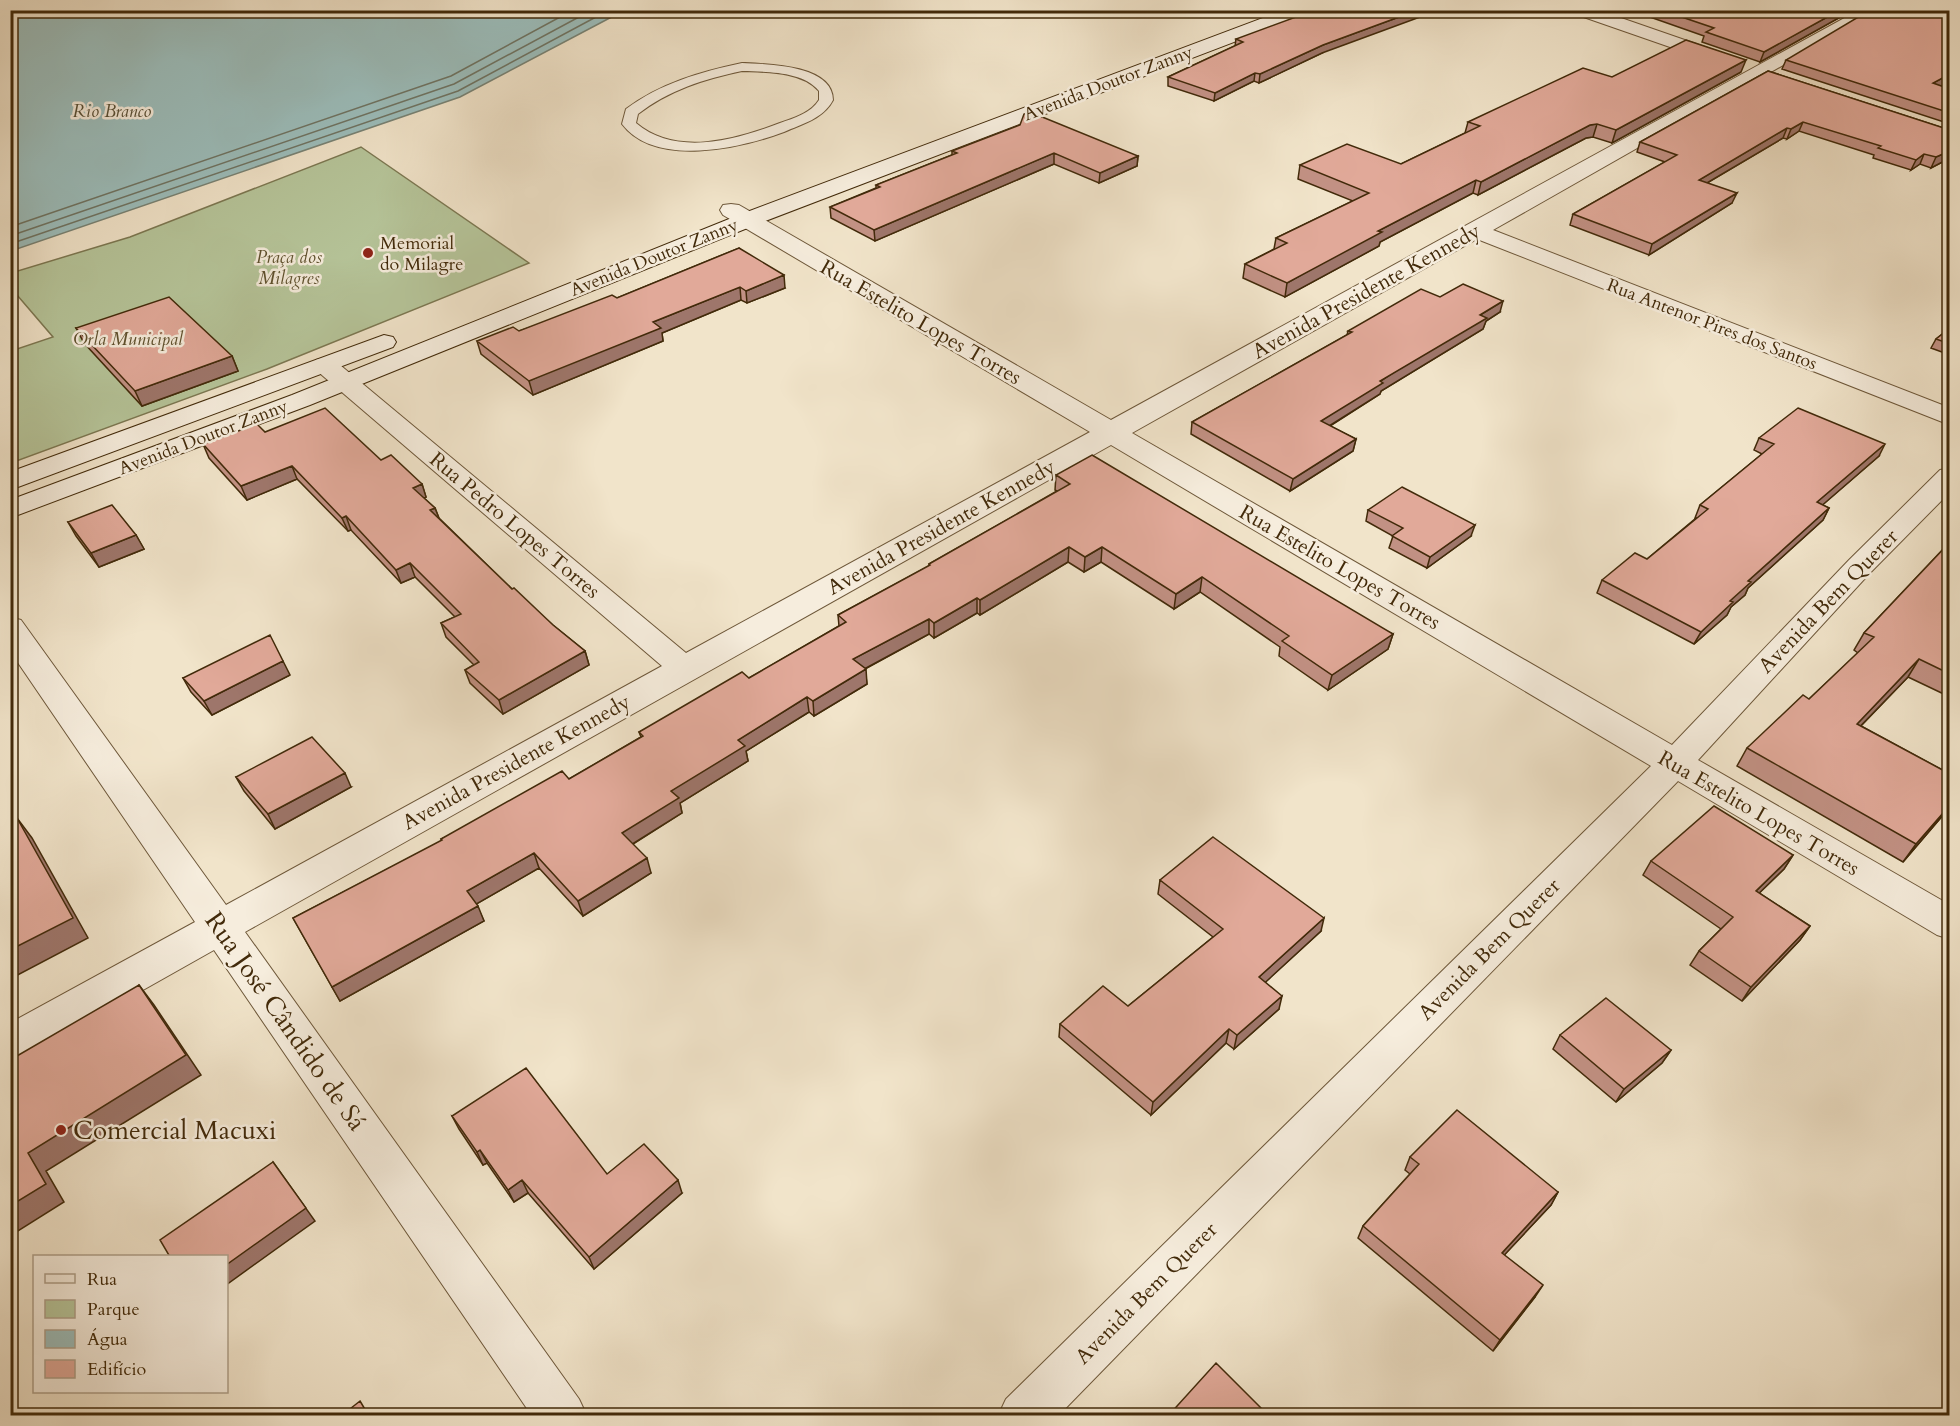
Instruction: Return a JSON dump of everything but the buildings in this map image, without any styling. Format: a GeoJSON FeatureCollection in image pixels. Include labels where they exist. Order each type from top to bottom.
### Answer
{"type":"FeatureCollection","features":[{"type":"Feature","properties":{"kind":"street","name":"Avenida Doutor Zanny"},"geometry":{"type":"LineString","coordinates":[[10,510],[335,373],[1258,10]]}},
{"type":"Feature","properties":{"kind":"street","name":"Avenida Doutor Zanny"},"geometry":{"type":"LineString","coordinates":[[457,315],[1301,10]]}},
{"type":"Feature","properties":{"kind":"street"},"geometry":{"type":"LineString","coordinates":[[1581,10],[1783,80]]}},
{"type":"Feature","properties":{"kind":"street","name":"Avenida Presidente Kennedy"},"geometry":{"type":"LineString","coordinates":[[10,1044],[1872,10]]}},
{"type":"Feature","properties":{"kind":"street","name":"Rua Estelito Lopes Torres"},"geometry":{"type":"LineString","coordinates":[[739,215],[1950,924]]}},
{"type":"Feature","properties":{"kind":"street","name":"Rua Antenor Pires dos Santos"},"geometry":{"type":"LineString","coordinates":[[1475,231],[1950,417]]}},
{"type":"Feature","properties":{"kind":"street","name":"Avenida Doutor Zanny"},"geometry":{"type":"LineString","coordinates":[[10,482],[335,373],[402,335]]}},
{"type":"Feature","properties":{"kind":"street","name":"Rua Pedro Lopes Torres"},"geometry":{"type":"LineString","coordinates":[[335,373],[684,668]]}},
{"type":"Feature","properties":{"kind":"street","name":"Avenida Bem Querer"},"geometry":{"type":"LineString","coordinates":[[1023,1416],[1675,763],[1859,567],[1950,476]]}},
{"type":"Feature","properties":{"kind":"street","name":"Rua José Cândido de Sá"},"geometry":{"type":"LineString","coordinates":[[10,627],[562,1416]]}},
{"type":"Feature","properties":{"kind":"lane"},"geometry":{"type":"LineString","coordinates":[[742,67],[783,70],[816,81],[824,87],[827,94],[825,102],[818,110],[804,118],[742,142],[719,146],[683,147],[635,130],[629,124],[631,112],[652,95],[700,78],[742,67]]}},
{"type":"Feature","properties":{"kind":"green space"},"geometry":{"type":"Polygon","coordinates":[[[361,147],[529,263],[267,369],[11,463],[11,351],[53,337],[11,288],[11,273],[130,237],[361,147]]]}},
{"type":"Feature","properties":{"kind":"water","name":"Rio Branco"},"geometry":{"type":"Polygon","coordinates":[[[10,11],[623,11],[460,97],[11,251],[10,11]]]}},
{"type":"Feature","properties":{"kind":"ferry route"},"geometry":{"type":"LineString","coordinates":[[10,19],[41,10]]}},
{"type":"Feature","properties":{"kind":"place","name":"Memorial do Milagre"},"geometry":{"type":"Point","coordinates":[368,253]}},
{"type":"Feature","properties":{"kind":"place","name":"Comercial Macuxi"},"geometry":{"type":"Point","coordinates":[61,1130]}},
{"type":"Feature","properties":{"kind":"park label","name":"Praça dos Milagres"},"geometry":{"type":"Point","coordinates":[289,267]}},
{"type":"Feature","properties":{"kind":"park label","name":"Orla Municipal"},"geometry":{"type":"Point","coordinates":[128,339]}}]}
